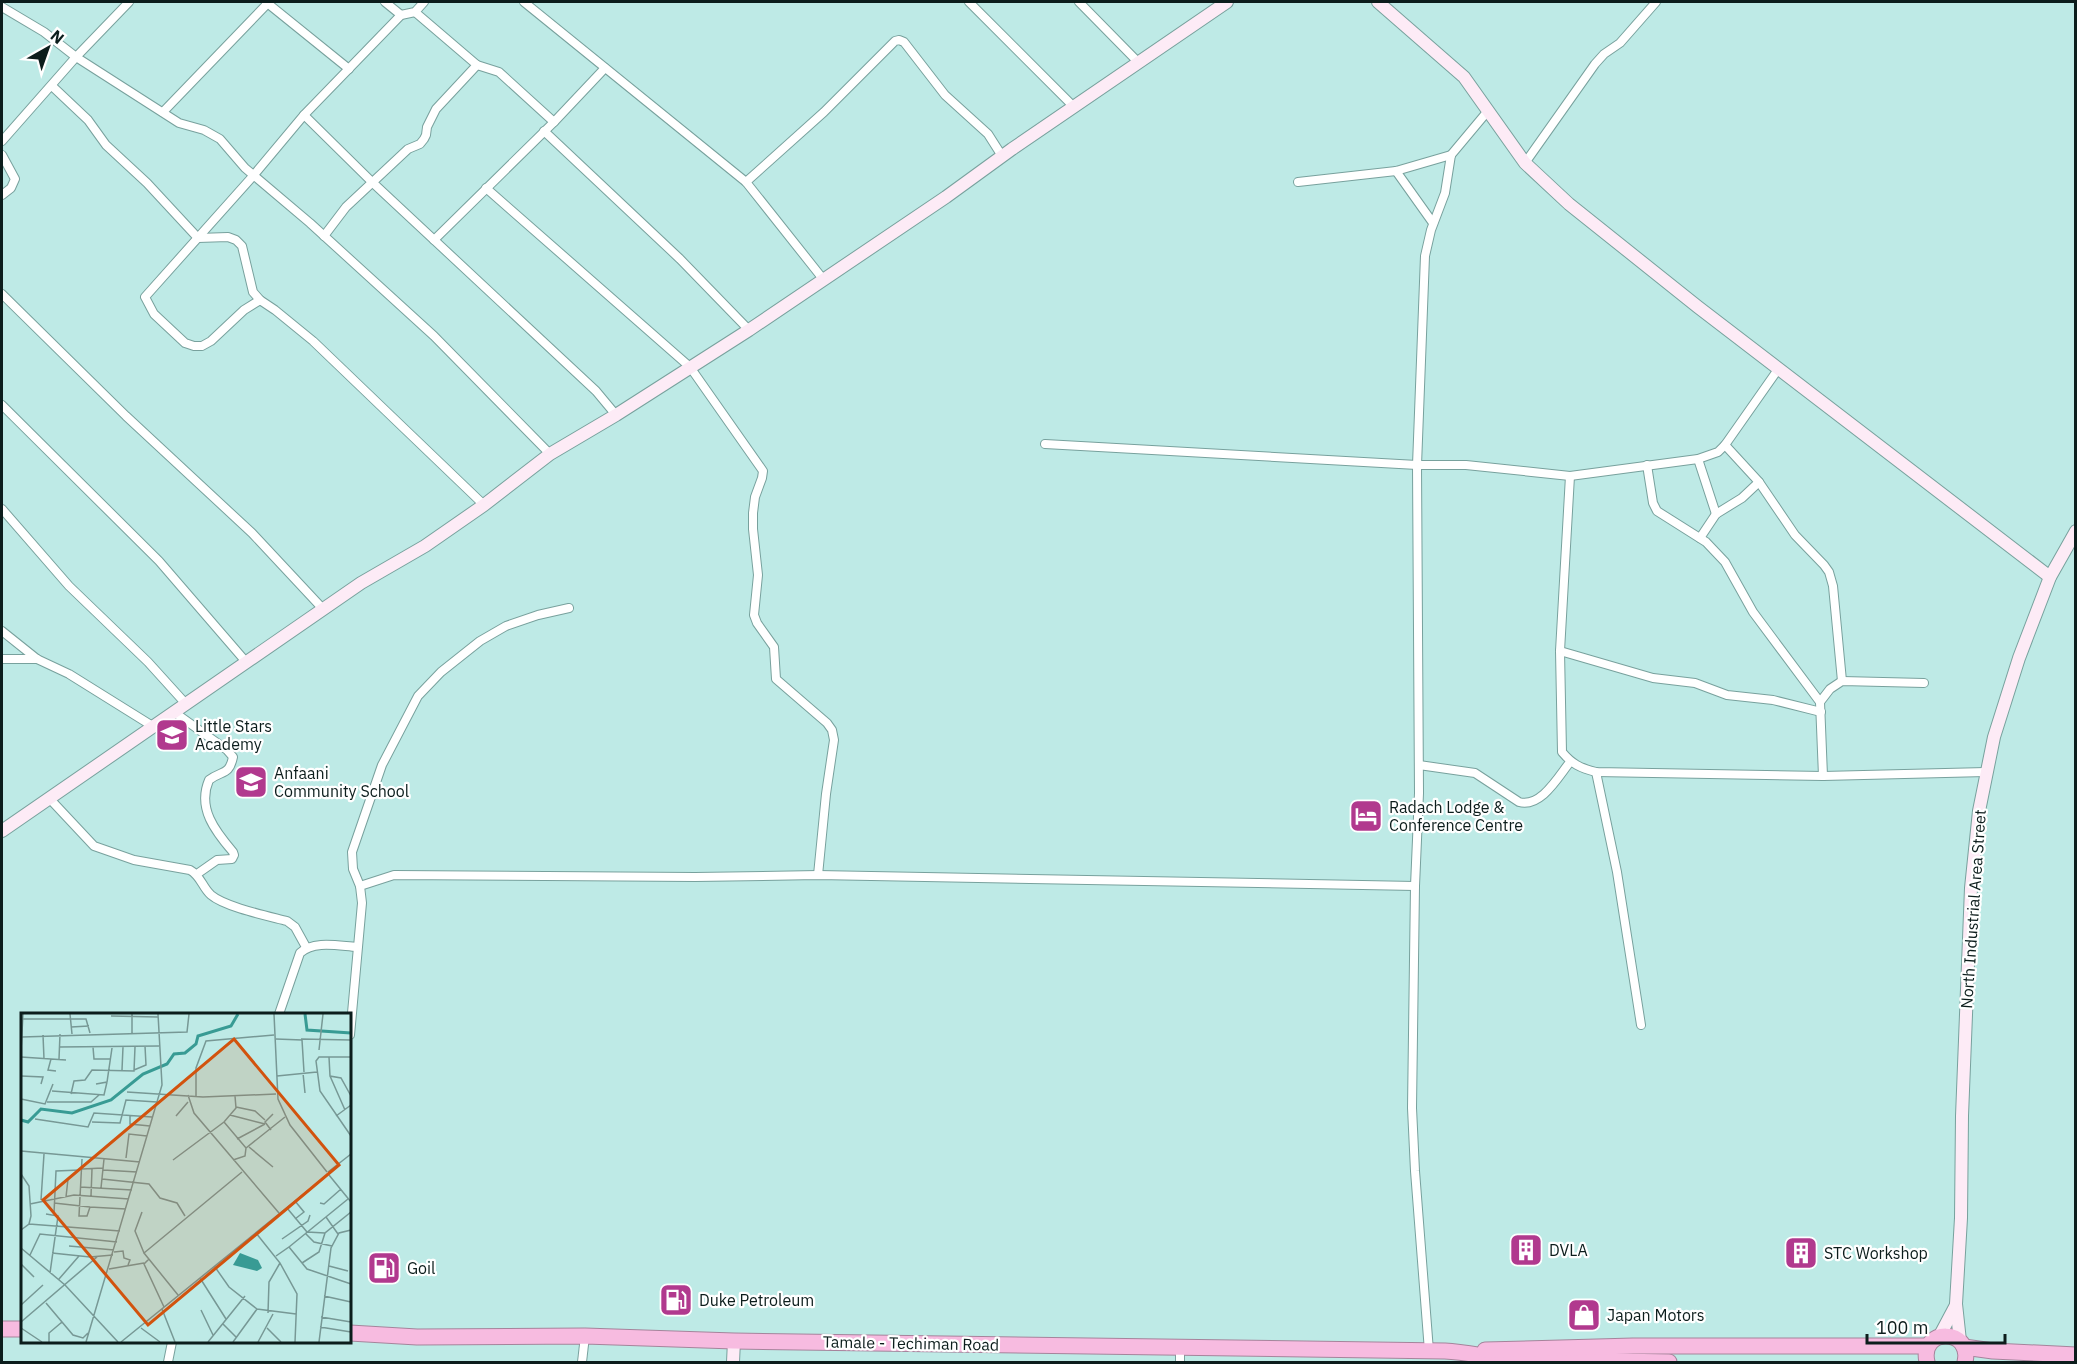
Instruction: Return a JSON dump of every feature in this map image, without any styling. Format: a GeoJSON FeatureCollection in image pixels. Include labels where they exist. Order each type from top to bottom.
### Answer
{"type":"FeatureCollection","features":[{"type":"Feature","properties":{"kind":"highway"},"geometry":{"type":"LineString","coordinates":[[2,1329],[21,1329]]}},
{"type":"Feature","properties":{"kind":"highway","name":"Tamale - Techiman Road"},"geometry":{"type":"LineString","coordinates":[[351,1333],[417,1337],[585,1336],[734,1341],[1180,1346],[1473,1353]]}},
{"type":"Feature","properties":{"kind":"highway"},"geometry":{"type":"LineString","coordinates":[[1473,1353],[1490,1348],[1934,1341],[1952,1337],[1963,1350],[2076,1355]]}},
{"type":"Feature","properties":{"kind":"highway"},"geometry":{"type":"LineString","coordinates":[[1927,1362],[1926,1354],[1934,1341]]}},
{"type":"Feature","properties":{"kind":"highway"},"geometry":{"type":"LineString","coordinates":[[1654,1362],[1656,1346]]}},
{"type":"Feature","properties":{"kind":"highway"},"geometry":{"type":"LineString","coordinates":[[1473,1353],[1507,1361],[1669,1362]]}},
{"type":"Feature","properties":{"kind":"street"},"geometry":{"type":"LineString","coordinates":[[2,141],[76,57],[129,2]]}},
{"type":"Feature","properties":{"kind":"street"},"geometry":{"type":"LineString","coordinates":[[163,112],[267,2],[349,69]]}},
{"type":"Feature","properties":{"kind":"street"},"geometry":{"type":"LineString","coordinates":[[385,2],[402,15]]}},
{"type":"Feature","properties":{"kind":"street"},"geometry":{"type":"LineString","coordinates":[[260,300],[244,310],[211,341],[202,346],[194,346],[185,343],[154,314],[145,297],[304,115],[402,15],[415,12],[424,2]]}},
{"type":"Feature","properties":{"kind":"street"},"geometry":{"type":"LineString","coordinates":[[524,2],[746,182],[823,279]]}},
{"type":"Feature","properties":{"kind":"street"},"geometry":{"type":"LineString","coordinates":[[969,2],[1074,107]]}},
{"type":"Feature","properties":{"kind":"street"},"geometry":{"type":"LineString","coordinates":[[1079,2],[1138,62]]}},
{"type":"Feature","properties":{"kind":"street"},"geometry":{"type":"LineString","coordinates":[[2,831],[361,583],[425,546],[484,505],[550,454],[616,415],[749,330],[1227,2]]}},
{"type":"Feature","properties":{"kind":"street"},"geometry":{"type":"LineString","coordinates":[[1378,2],[1464,77],[1525,163],[1569,204],[2050,577]]}},
{"type":"Feature","properties":{"kind":"street"},"geometry":{"type":"LineString","coordinates":[[1525,163],[1595,64],[1604,54],[1620,43],[1656,2]]}},
{"type":"Feature","properties":{"kind":"street"},"geometry":{"type":"LineString","coordinates":[[2,7],[44,32],[76,57],[179,123],[213,134],[220,139],[253,176],[324,236],[434,336],[550,454]]}},
{"type":"Feature","properties":{"kind":"street"},"geometry":{"type":"LineString","coordinates":[[415,12],[477,65],[499,72],[554,122]]}},
{"type":"Feature","properties":{"kind":"street"},"geometry":{"type":"LineString","coordinates":[[746,182],[824,112],[895,41],[899,40],[904,42],[945,94],[988,135],[1002,156]]}},
{"type":"Feature","properties":{"kind":"street"},"geometry":{"type":"LineString","coordinates":[[324,236],[336,218],[372,182],[408,149],[420,144],[436,109],[477,65]]}},
{"type":"Feature","properties":{"kind":"street"},"geometry":{"type":"LineString","coordinates":[[434,240],[554,122],[605,68]]}},
{"type":"Feature","properties":{"kind":"street"},"geometry":{"type":"LineString","coordinates":[[52,86],[87,120],[106,145],[147,183],[198,238],[228,237],[236,240],[242,246],[245,255],[253,292],[260,300],[313,341],[484,505]]}},
{"type":"Feature","properties":{"kind":"street"},"geometry":{"type":"LineString","coordinates":[[1429,1351],[1412,1108],[1419,765],[1417,465],[1425,256],[1433,223],[1445,193],[1451,156],[1487,112]]}},
{"type":"Feature","properties":{"kind":"street"},"geometry":{"type":"LineString","coordinates":[[304,115],[372,182],[596,391],[616,415]]}},
{"type":"Feature","properties":{"kind":"street"},"geometry":{"type":"LineString","coordinates":[[544,131],[680,260],[749,330]]}},
{"type":"Feature","properties":{"kind":"street"},"geometry":{"type":"LineString","coordinates":[[2,154],[15,179],[11,188],[2,195]]}},
{"type":"Feature","properties":{"kind":"street"},"geometry":{"type":"LineString","coordinates":[[1298,182],[1396,171],[1451,156]]}},
{"type":"Feature","properties":{"kind":"street"},"geometry":{"type":"LineString","coordinates":[[1396,171],[1433,223]]}},
{"type":"Feature","properties":{"kind":"street"},"geometry":{"type":"LineString","coordinates":[[486,188],[690,367],[763,471],[753,513],[758,575],[754,615],[756,623],[774,647],[776,679],[832,730],[834,740],[818,875]]}},
{"type":"Feature","properties":{"kind":"street"},"geometry":{"type":"LineString","coordinates":[[2,294],[126,416],[252,533],[324,609]]}},
{"type":"Feature","properties":{"kind":"street"},"geometry":{"type":"LineString","coordinates":[[1045,444],[1417,465],[1466,465],[1570,476],[1698,459],[1718,452],[1779,368]]}},
{"type":"Feature","properties":{"kind":"street"},"geometry":{"type":"LineString","coordinates":[[2,405],[159,561],[247,663]]}},
{"type":"Feature","properties":{"kind":"street"},"geometry":{"type":"LineString","coordinates":[[1725,445],[1759,482],[1795,535],[1829,572],[1833,586],[1842,681]]}},
{"type":"Feature","properties":{"kind":"street"},"geometry":{"type":"LineString","coordinates":[[1698,459],[1716,514]]}},
{"type":"Feature","properties":{"kind":"street"},"geometry":{"type":"LineString","coordinates":[[1647,465],[1653,503],[1657,511],[1666,519],[1700,538],[1725,562],[1753,612],[1820,702],[1822,776]]}},
{"type":"Feature","properties":{"kind":"street"},"geometry":{"type":"LineString","coordinates":[[1570,476],[1560,651],[1562,752],[1570,762],[1596,772],[1822,776],[1986,772]]}},
{"type":"Feature","properties":{"kind":"street"},"geometry":{"type":"LineString","coordinates":[[1700,538],[1716,514],[1742,498],[1759,482]]}},
{"type":"Feature","properties":{"kind":"street"},"geometry":{"type":"LineString","coordinates":[[2,509],[69,586],[148,662],[186,704]]}},
{"type":"Feature","properties":{"kind":"street","name":"North Industrial Area Street"},"geometry":{"type":"LineString","coordinates":[[1963,1350],[1956,1304],[1974,848],[1994,737],[2016,667],[2050,577],[2076,531]]}},
{"type":"Feature","properties":{"kind":"street"},"geometry":{"type":"LineString","coordinates":[[351,1022],[362,903],[360,886],[353,869],[352,852],[382,765],[418,696],[449,666],[480,641],[506,626],[569,608]]}},
{"type":"Feature","properties":{"kind":"street"},"geometry":{"type":"LineString","coordinates":[[2,631],[37,659],[69,674],[154,727]]}},
{"type":"Feature","properties":{"kind":"street"},"geometry":{"type":"LineString","coordinates":[[1560,651],[1653,678],[1695,683],[1726,694],[1773,700],[1821,712]]}},
{"type":"Feature","properties":{"kind":"street"},"geometry":{"type":"LineString","coordinates":[[2,659],[37,659]]}},
{"type":"Feature","properties":{"kind":"street"},"geometry":{"type":"LineString","coordinates":[[1820,702],[1830,689],[1842,681],[1924,683]]}},
{"type":"Feature","properties":{"kind":"street"},"geometry":{"type":"LineString","coordinates":[[174,712],[227,750],[233,757],[227,772],[209,780],[206,806],[208,818],[234,855],[232,859],[217,860],[197,874]]}},
{"type":"Feature","properties":{"kind":"street"},"geometry":{"type":"LineString","coordinates":[[1419,765],[1475,773],[1519,802],[1526,804],[1538,799],[1570,762]]}},
{"type":"Feature","properties":{"kind":"street"},"geometry":{"type":"LineString","coordinates":[[1596,772],[1618,880],[1641,1025]]}},
{"type":"Feature","properties":{"kind":"street"},"geometry":{"type":"LineString","coordinates":[[49,798],[94,846],[134,860],[190,870],[197,874],[205,890],[217,899],[287,921],[296,927],[306,947]]}},
{"type":"Feature","properties":{"kind":"street"},"geometry":{"type":"LineString","coordinates":[[360,886],[394,875],[651,877],[818,875],[1415,886]]}},
{"type":"Feature","properties":{"kind":"street"},"geometry":{"type":"LineString","coordinates":[[279,1013],[300,953],[306,947],[326,945],[357,947]]}},
{"type":"Feature","properties":{"kind":"street","name":"North Industrial Area Street"},"geometry":{"type":"LineString","coordinates":[[1934,1341],[1956,1304]]}},
{"type":"Feature","properties":{"kind":"street"},"geometry":{"type":"LineString","coordinates":[[582,1362],[585,1336]]}},
{"type":"Feature","properties":{"kind":"street"},"geometry":{"type":"LineString","coordinates":[[733,1362],[734,1341]]}},
{"type":"Feature","properties":{"kind":"street"},"geometry":{"type":"LineString","coordinates":[[168,1362],[172,1343]]}},
{"type":"Feature","properties":{"kind":"street"},"geometry":{"type":"LineString","coordinates":[[1180,1346],[1180,1362]]}},
{"type":"Feature","properties":{"kind":"place","name":"Little Stars Academy"},"geometry":{"type":"Point","coordinates":[172,735]}},
{"type":"Feature","properties":{"kind":"place","name":"Anfaani Community School"},"geometry":{"type":"Point","coordinates":[251,782]}},
{"type":"Feature","properties":{"kind":"place","name":"Radach Lodge & Conference Centre"},"geometry":{"type":"Point","coordinates":[1366,816]}},
{"type":"Feature","properties":{"kind":"place","name":"DVLA"},"geometry":{"type":"Point","coordinates":[1526,1250]}},
{"type":"Feature","properties":{"kind":"place","name":"STC Workshop"},"geometry":{"type":"Point","coordinates":[1801,1253]}},
{"type":"Feature","properties":{"kind":"place","name":"Goil"},"geometry":{"type":"Point","coordinates":[384,1268]}},
{"type":"Feature","properties":{"kind":"place","name":"Duke Petroleum"},"geometry":{"type":"Point","coordinates":[676,1300]}},
{"type":"Feature","properties":{"kind":"place","name":"Japan Motors"},"geometry":{"type":"Point","coordinates":[1584,1315]}}]}
